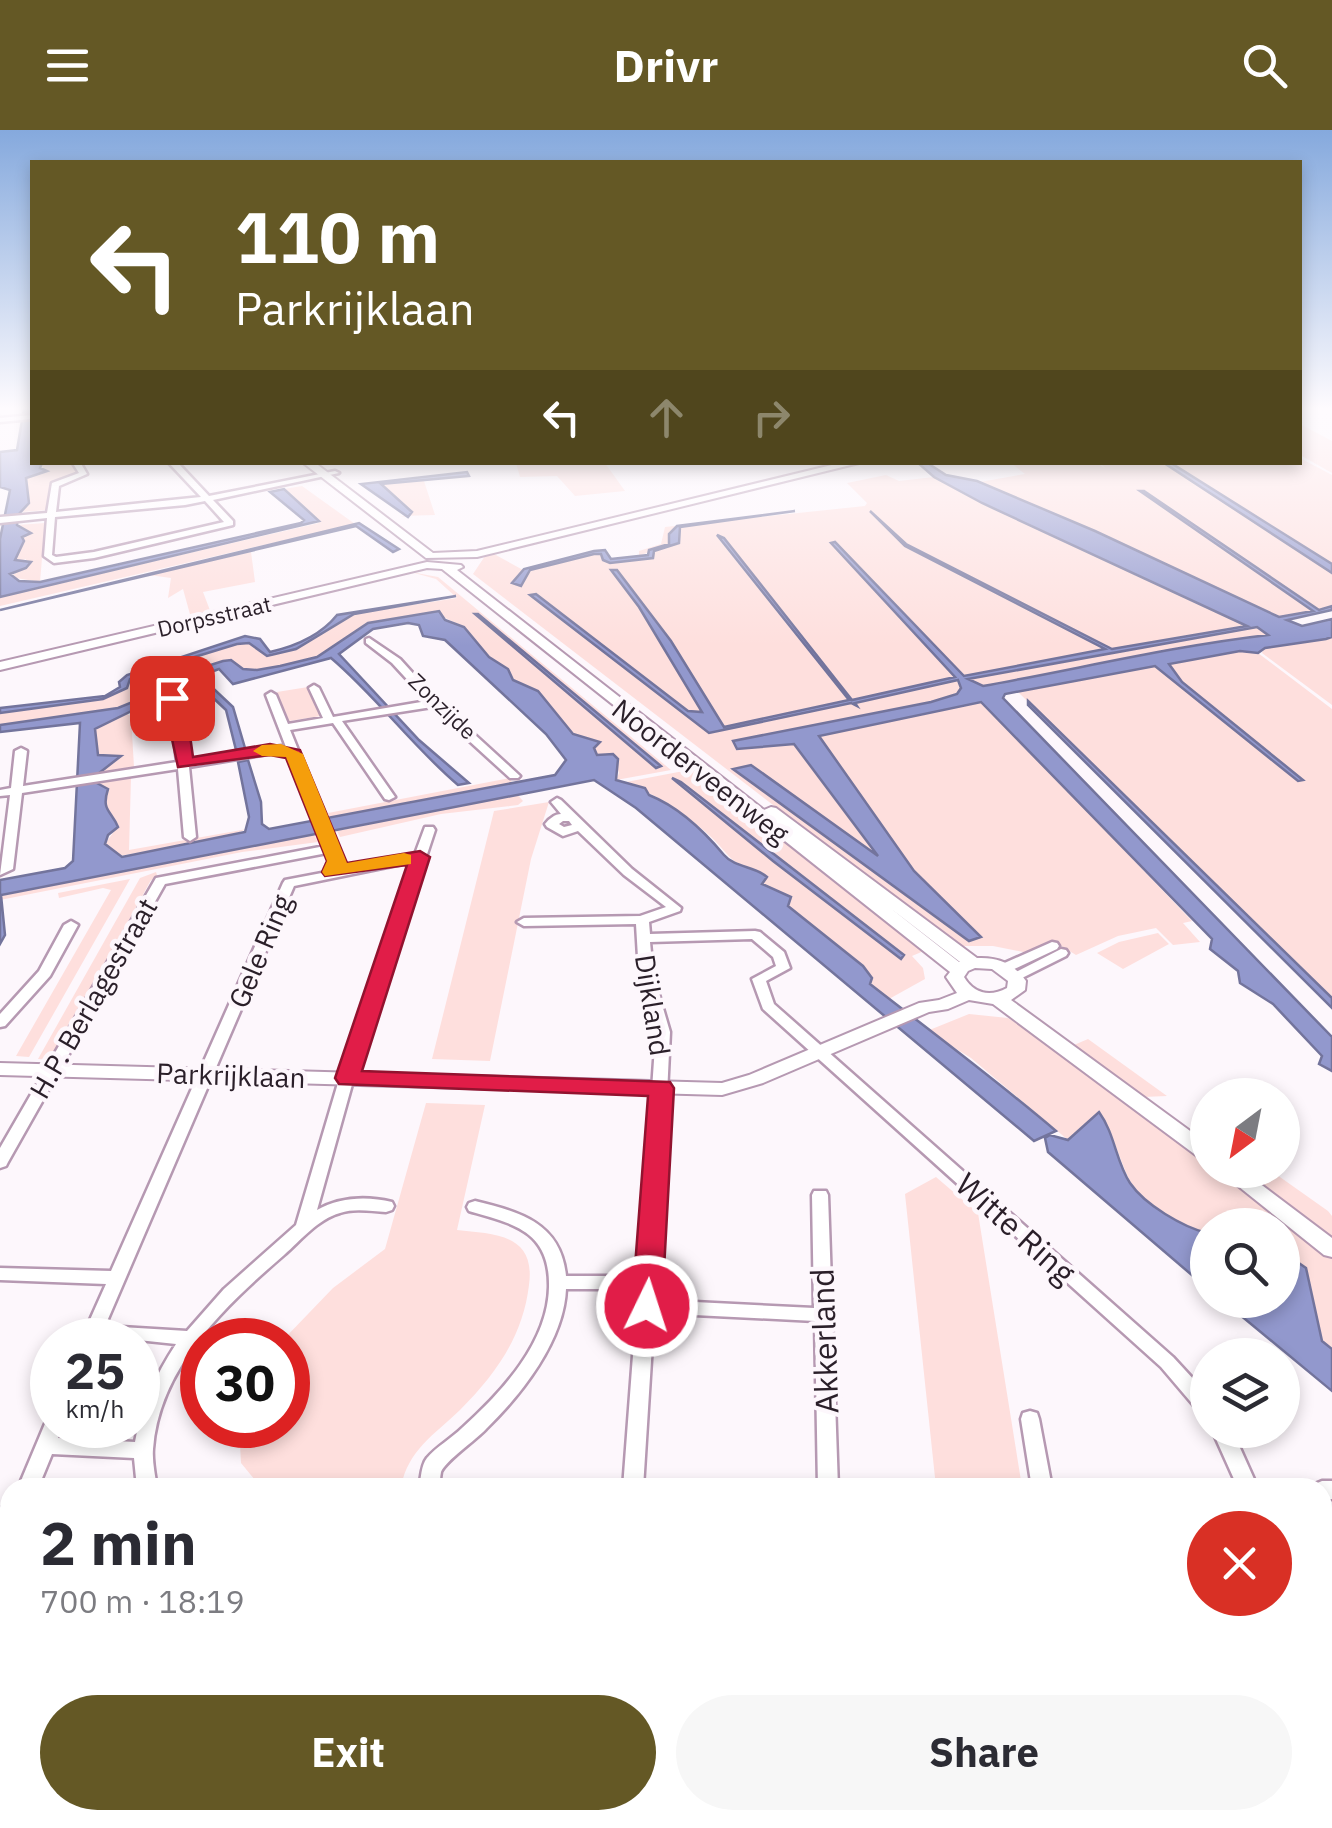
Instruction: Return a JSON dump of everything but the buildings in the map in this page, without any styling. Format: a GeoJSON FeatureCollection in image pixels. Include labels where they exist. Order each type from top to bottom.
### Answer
{"type":"FeatureCollection","features":[{"type":"Feature","properties":{"kind":"street"},"geometry":{"type":"LineString","coordinates":[[55,487],[48,556],[60,560],[230,523],[194,487]]}},
{"type":"Feature","properties":{"kind":"street"},"geometry":{"type":"LineString","coordinates":[[0,520],[168,505],[262,487]]}},
{"type":"Feature","properties":{"kind":"street","name":"Noorderveenweg"},"geometry":{"type":"LineString","coordinates":[[345,487],[428,560]]}},
{"type":"Feature","properties":{"kind":"street","name":"Noorderveenweg"},"geometry":{"type":"LineString","coordinates":[[349,487],[455,561],[964,978]]}},
{"type":"Feature","properties":{"kind":"street"},"geometry":{"type":"LineString","coordinates":[[428,560],[455,561],[755,487]]}},
{"type":"Feature","properties":{"kind":"street","name":"Dorpsstraat"},"geometry":{"type":"LineString","coordinates":[[0,666],[428,560]]}},
{"type":"Feature","properties":{"kind":"street","name":"Zonzijde"},"geometry":{"type":"LineString","coordinates":[[368,640],[396,660],[434,702],[514,776]]}},
{"type":"Feature","properties":{"kind":"street"},"geometry":{"type":"LineString","coordinates":[[314,688],[333,721],[389,797]]}},
{"type":"Feature","properties":{"kind":"street"},"geometry":{"type":"LineString","coordinates":[[270,695],[337,861],[333,872],[420,857]]}},
{"type":"Feature","properties":{"kind":"street"},"geometry":{"type":"LineString","coordinates":[[167,696],[176,700],[190,837]]}},
{"type":"Feature","properties":{"kind":"street"},"geometry":{"type":"LineString","coordinates":[[284,728],[434,702]]}},
{"type":"Feature","properties":{"kind":"street"},"geometry":{"type":"LineString","coordinates":[[0,793],[270,750],[294,754]]}},
{"type":"Feature","properties":{"kind":"street"},"geometry":{"type":"LineString","coordinates":[[4,870],[21,751]]}},
{"type":"Feature","properties":{"kind":"street"},"geometry":{"type":"LineString","coordinates":[[558,802],[628,872],[675,908],[642,920]]}},
{"type":"Feature","properties":{"kind":"street"},"geometry":{"type":"LineString","coordinates":[[304,1229],[347,1078],[429,830]]}},
{"type":"Feature","properties":{"kind":"street","name":"H.P. Berlagestraat"},"geometry":{"type":"LineString","coordinates":[[0,1162],[160,882],[329,840]]}},
{"type":"Feature","properties":{"kind":"street","name":"Gele Ring"},"geometry":{"type":"LineString","coordinates":[[100,1318],[289,883],[333,872]]}},
{"type":"Feature","properties":{"kind":"street","name":"Dijkland"},"geometry":{"type":"LineString","coordinates":[[524,922],[642,920],[646,974],[662,1032],[650,1282],[634,1478]]}},
{"type":"Feature","properties":{"kind":"street"},"geometry":{"type":"LineString","coordinates":[[0,1023],[45,973],[71,925]]}},
{"type":"Feature","properties":{"kind":"street","name":"Witte Ring"},"geometry":{"type":"LineString","coordinates":[[643,938],[755,936],[780,955],[782,968],[759,979],[768,1006],[1167,1362],[1190,1388]]}},
{"type":"Feature","properties":{"kind":"street"},"geometry":{"type":"LineString","coordinates":[[964,978],[1007,984],[1056,949]]}},
{"type":"Feature","properties":{"kind":"street"},"geometry":{"type":"LineString","coordinates":[[964,978],[1007,984]]}},
{"type":"Feature","properties":{"kind":"street","name":"Parkrijklaan"},"geometry":{"type":"LineString","coordinates":[[0,1069],[722,1089],[921,1008],[942,1005],[964,978]]}},
{"type":"Feature","properties":{"kind":"street"},"geometry":{"type":"LineString","coordinates":[[1007,984],[1019,1018],[1044,1030],[1190,1140]]}},
{"type":"Feature","properties":{"kind":"street"},"geometry":{"type":"LineString","coordinates":[[1252,1188],[1332,1249]]}},
{"type":"Feature","properties":{"kind":"street","name":"Akkerland"},"geometry":{"type":"LineString","coordinates":[[820,1194],[828,1478]]}},
{"type":"Feature","properties":{"kind":"street"},"geometry":{"type":"LineString","coordinates":[[210,1318],[253,1271],[335,1208],[386,1206]]}},
{"type":"Feature","properties":{"kind":"street"},"geometry":{"type":"LineString","coordinates":[[430,1478],[433,1464],[469,1437],[523,1374],[546,1329],[559,1283],[556,1256],[545,1235],[529,1221],[500,1210],[476,1207]]}},
{"type":"Feature","properties":{"kind":"street"},"geometry":{"type":"LineString","coordinates":[[0,1274],[117,1278]]}},
{"type":"Feature","properties":{"kind":"street"},"geometry":{"type":"LineString","coordinates":[[559,1283],[650,1282]]}},
{"type":"Feature","properties":{"kind":"street"},"geometry":{"type":"LineString","coordinates":[[647,1306],[822,1315]]}},
{"type":"Feature","properties":{"kind":"street"},"geometry":{"type":"LineString","coordinates":[[145,1478],[140,1450],[157,1393],[180,1357]]}},
{"type":"Feature","properties":{"kind":"street"},"geometry":{"type":"LineString","coordinates":[[1030,1419],[1040,1478]]}},
{"type":"Feature","properties":{"kind":"street"},"geometry":{"type":"LineString","coordinates":[[32,1478],[44,1448]]}},
{"type":"Feature","properties":{"kind":"street"},"geometry":{"type":"LineString","coordinates":[[92,1448],[140,1450]]}},
{"type":"Feature","properties":{"kind":"street"},"geometry":{"type":"LineString","coordinates":[[1230,1448],[1244,1478]]}},
{"type":"Feature","properties":{"kind":"shaded area"},"geometry":{"type":"Polygon","coordinates":[[[27,487],[51,487],[47,510],[22,512],[29,503],[27,487]]]}},
{"type":"Feature","properties":{"kind":"shaded area"},"geometry":{"type":"Polygon","coordinates":[[[304,487],[355,524],[0,606],[0,597],[319,523],[284,489],[304,487]]]}},
{"type":"Feature","properties":{"kind":"shaded area"},"geometry":{"type":"Polygon","coordinates":[[[383,487],[426,487],[435,515],[409,516],[411,512],[383,487]]]}},
{"type":"Feature","properties":{"kind":"shaded area"},"geometry":{"type":"Polygon","coordinates":[[[567,487],[622,487],[625,491],[575,496],[567,487]]]}},
{"type":"Feature","properties":{"kind":"shaded area"},"geometry":{"type":"Polygon","coordinates":[[[851,487],[956,487],[1249,625],[1113,649],[906,544],[870,511],[905,546],[1107,650],[964,676],[835,542],[831,544],[956,677],[852,700],[724,538],[717,537],[849,701],[724,728],[671,641],[612,571],[639,607],[702,712],[688,711],[536,594],[531,595],[709,733],[958,680],[961,688],[957,693],[931,702],[734,741],[738,749],[794,743],[880,857],[869,853],[914,899],[969,940],[981,936],[914,871],[819,736],[981,701],[1192,921],[1183,923],[1200,942],[1173,945],[1156,928],[1118,936],[1076,955],[1053,941],[1028,953],[993,946],[962,946],[946,938],[473,574],[485,556],[494,554],[523,570],[513,583],[524,583],[530,570],[594,554],[613,563],[653,558],[654,551],[678,543],[679,526],[669,544],[639,556],[639,551],[661,544],[665,527],[867,503],[851,487]]]}},
{"type":"Feature","properties":{"kind":"shaded area"},"geometry":{"type":"Polygon","coordinates":[[[992,487],[1201,487],[1332,573],[1332,606],[1319,610],[1144,491],[1314,611],[1279,617],[992,487]]]}},
{"type":"Feature","properties":{"kind":"shaded area"},"geometry":{"type":"Polygon","coordinates":[[[1210,487],[1332,487],[1332,564],[1210,487]]]}},
{"type":"Feature","properties":{"kind":"shaded area"},"geometry":{"type":"Polygon","coordinates":[[[45,523],[40,582],[10,577],[25,566],[26,559],[16,562],[14,557],[22,537],[31,533],[17,525],[45,523]]]}},
{"type":"Feature","properties":{"kind":"shaded area"},"geometry":{"type":"Polygon","coordinates":[[[251,552],[255,582],[203,592],[211,613],[191,618],[183,589],[168,598],[171,578],[149,575],[251,552]]]}},
{"type":"Feature","properties":{"kind":"shaded area"},"geometry":{"type":"Polygon","coordinates":[[[411,572],[438,577],[671,770],[616,780],[619,773],[613,754],[597,755],[594,748],[599,743],[573,734],[488,657],[458,624],[441,616],[368,623],[317,657],[280,666],[243,669],[229,660],[163,680],[145,697],[118,708],[0,725],[0,713],[103,699],[139,674],[237,644],[249,643],[267,656],[296,649],[354,614],[457,598],[436,579],[411,572]],[[476,614],[656,768],[660,765],[476,614]]]}},
{"type":"Feature","properties":{"kind":"shaded area"},"geometry":{"type":"Polygon","coordinates":[[[1257,627],[1269,635],[1181,647],[983,686],[967,679],[1257,627]]]}},
{"type":"Feature","properties":{"kind":"shaded area"},"geometry":{"type":"Polygon","coordinates":[[[1332,637],[1332,705],[1262,653],[1264,648],[1332,637]]]}},
{"type":"Feature","properties":{"kind":"shaded area"},"geometry":{"type":"Polygon","coordinates":[[[1240,651],[1258,653],[1332,709],[1332,998],[1018,692],[1155,666],[1302,780],[1182,682],[1169,664],[1240,651]]]}},
{"type":"Feature","properties":{"kind":"shaded area"},"geometry":{"type":"Polygon","coordinates":[[[308,687],[321,716],[289,721],[277,692],[308,687]]]}},
{"type":"Feature","properties":{"kind":"shaded area"},"geometry":{"type":"Polygon","coordinates":[[[127,714],[131,716],[134,767],[96,773],[120,757],[98,755],[95,729],[127,714]]]}},
{"type":"Feature","properties":{"kind":"shaded area"},"geometry":{"type":"Polygon","coordinates":[[[694,769],[926,950],[912,956],[923,968],[925,979],[889,999],[870,984],[863,966],[761,884],[761,872],[736,862],[701,828],[668,804],[621,783],[694,769]],[[673,778],[810,890],[901,958],[903,954],[673,778]]]}},
{"type":"Feature","properties":{"kind":"shaded area"},"geometry":{"type":"Polygon","coordinates":[[[131,777],[129,850],[247,829],[221,839],[119,856],[105,844],[117,827],[103,804],[108,789],[94,782],[131,777]]]}},
{"type":"Feature","properties":{"kind":"shaded area"},"geometry":{"type":"Polygon","coordinates":[[[510,778],[512,783],[330,818],[328,813],[510,778]]]}},
{"type":"Feature","properties":{"kind":"shaded area"},"geometry":{"type":"Polygon","coordinates":[[[516,793],[523,801],[518,805],[441,814],[340,837],[337,831],[516,793]]]}},
{"type":"Feature","properties":{"kind":"shaded area"},"geometry":{"type":"Polygon","coordinates":[[[549,802],[531,859],[490,1061],[432,1059],[494,811],[549,802]]]}},
{"type":"Feature","properties":{"kind":"shaded area"},"geometry":{"type":"Polygon","coordinates":[[[313,833],[318,842],[242,852],[0,900],[1,896],[313,833]]]}},
{"type":"Feature","properties":{"kind":"shaded area"},"geometry":{"type":"Polygon","coordinates":[[[156,872],[158,878],[151,880],[52,1060],[38,1059],[140,878],[156,872]]]}},
{"type":"Feature","properties":{"kind":"shaded area"},"geometry":{"type":"Polygon","coordinates":[[[130,879],[29,1057],[16,1056],[111,890],[103,888],[59,898],[58,893],[130,879]]]}},
{"type":"Feature","properties":{"kind":"shaded area"},"geometry":{"type":"Polygon","coordinates":[[[1158,933],[1169,944],[1123,969],[1097,953],[1119,942],[1158,933]]]}},
{"type":"Feature","properties":{"kind":"shaded area"},"geometry":{"type":"Polygon","coordinates":[[[969,1014],[1008,1018],[1190,1151],[1190,1188],[1239,1188],[1265,1208],[1190,1208],[1190,1227],[1163,1213],[1135,1188],[1099,1113],[1068,1140],[971,1058],[927,1031],[969,1014]]]}},
{"type":"Feature","properties":{"kind":"shaded area"},"geometry":{"type":"Polygon","coordinates":[[[1088,1039],[1167,1096],[1143,1097],[1074,1045],[1088,1039]]]}},
{"type":"Feature","properties":{"kind":"shaded area"},"geometry":{"type":"Polygon","coordinates":[[[426,1103],[485,1105],[457,1230],[497,1235],[519,1246],[526,1255],[526,1304],[506,1353],[460,1410],[416,1453],[403,1478],[253,1478],[241,1463],[240,1448],[310,1448],[310,1318],[304,1318],[333,1288],[385,1249],[426,1103]]]}},
{"type":"Feature","properties":{"kind":"shaded area"},"geometry":{"type":"Polygon","coordinates":[[[936,1177],[978,1213],[1021,1478],[935,1478],[905,1194],[936,1177]]]}},
{"type":"Feature","properties":{"kind":"shaded area"},"geometry":{"type":"Polygon","coordinates":[[[1264,1188],[1295,1188],[1328,1211],[1332,1216],[1332,1239],[1300,1215],[1300,1208],[1291,1208],[1264,1188]]]}},
{"type":"Feature","properties":{"kind":"shaded area"},"geometry":{"type":"Polygon","coordinates":[[[1300,1235],[1332,1259],[1332,1349],[1322,1341],[1306,1268],[1300,1264],[1300,1235]]]}},
{"type":"Feature","properties":{"kind":"water"},"geometry":{"type":"Polygon","coordinates":[[[1,487],[27,487],[29,503],[18,515],[17,525],[31,533],[22,537],[24,541],[15,560],[31,562],[10,574],[19,581],[40,582],[301,523],[304,520],[270,492],[284,489],[319,521],[0,597],[0,539],[10,490],[1,487]]]}},
{"type":"Feature","properties":{"kind":"water"},"geometry":{"type":"Polygon","coordinates":[[[366,487],[385,487],[412,512],[408,517],[366,487]]]}},
{"type":"Feature","properties":{"kind":"water"},"geometry":{"type":"Polygon","coordinates":[[[953,487],[992,487],[1279,617],[1313,611],[1140,491],[1144,491],[1319,610],[1332,606],[1332,610],[1287,620],[1302,626],[1332,619],[1332,637],[1265,648],[1258,653],[1240,651],[1169,664],[1182,682],[1303,780],[1298,781],[1155,666],[1005,694],[1003,698],[1332,1037],[1332,1071],[1319,1064],[1322,1056],[1273,1004],[1240,983],[1238,971],[1210,949],[1212,939],[981,702],[819,736],[914,871],[981,937],[969,941],[733,769],[751,765],[878,856],[794,744],[737,749],[733,741],[931,702],[957,694],[961,688],[958,680],[855,703],[857,706],[851,703],[709,733],[530,595],[536,594],[688,711],[702,712],[639,607],[611,570],[617,570],[671,641],[724,727],[849,700],[717,535],[724,538],[852,700],[955,677],[831,543],[835,542],[964,676],[1105,649],[905,546],[870,511],[906,544],[1112,649],[1247,626],[953,487]],[[1257,627],[968,679],[983,686],[1268,635],[1257,627]]]}},
{"type":"Feature","properties":{"kind":"water"},"geometry":{"type":"Polygon","coordinates":[[[1201,487],[1210,487],[1332,564],[1332,573],[1201,487]]]}},
{"type":"Feature","properties":{"kind":"water"},"geometry":{"type":"Polygon","coordinates":[[[795,511],[680,527],[679,543],[654,551],[653,558],[610,563],[601,554],[594,554],[530,570],[521,586],[512,583],[524,569],[594,551],[605,550],[611,559],[648,555],[649,550],[669,544],[669,534],[677,526],[795,511]]]}},
{"type":"Feature","properties":{"kind":"water"},"geometry":{"type":"Polygon","coordinates":[[[359,523],[399,549],[393,552],[356,526],[0,610],[359,523]]]}},
{"type":"Feature","properties":{"kind":"water"},"geometry":{"type":"Polygon","coordinates":[[[456,596],[354,614],[296,649],[267,656],[249,643],[237,644],[139,674],[130,679],[127,688],[103,699],[0,713],[0,708],[105,696],[120,687],[119,682],[127,675],[245,636],[260,639],[270,652],[307,639],[337,615],[456,596]]]}},
{"type":"Feature","properties":{"kind":"water"},"geometry":{"type":"Polygon","coordinates":[[[439,611],[445,620],[464,627],[489,657],[508,669],[513,680],[538,691],[573,734],[600,742],[594,748],[597,755],[613,754],[618,759],[616,780],[645,788],[649,795],[690,820],[729,859],[767,877],[762,884],[791,897],[788,906],[863,966],[872,978],[870,984],[1056,1131],[1034,1141],[636,808],[594,780],[1,895],[5,935],[0,944],[0,880],[65,868],[73,861],[80,723],[0,732],[0,725],[118,708],[145,697],[163,680],[223,661],[231,660],[243,669],[257,670],[317,657],[368,623],[439,611]],[[419,625],[373,629],[339,654],[419,740],[469,783],[458,785],[441,770],[331,658],[233,684],[219,669],[200,676],[233,707],[245,748],[236,750],[226,710],[192,678],[173,684],[160,697],[95,729],[98,755],[121,756],[94,777],[95,782],[108,789],[106,806],[118,827],[108,835],[105,844],[122,857],[245,832],[249,817],[238,762],[248,760],[261,802],[262,824],[269,829],[555,775],[566,760],[546,734],[445,640],[423,636],[419,625]]]}},
{"type":"Feature","properties":{"kind":"water"},"geometry":{"type":"Polygon","coordinates":[[[478,614],[661,766],[656,768],[478,614]]]}},
{"type":"Feature","properties":{"kind":"water"},"geometry":{"type":"Polygon","coordinates":[[[1028,701],[1332,998],[1332,1008],[1028,705],[1028,701]]]}},
{"type":"Feature","properties":{"kind":"water"},"geometry":{"type":"Polygon","coordinates":[[[672,778],[904,955],[901,959],[773,861],[672,778]]]}},
{"type":"Feature","properties":{"kind":"water"},"geometry":{"type":"Polygon","coordinates":[[[1099,1112],[1130,1183],[1165,1214],[1190,1227],[1190,1273],[1048,1152],[1045,1138],[1050,1135],[1068,1140],[1099,1112]]]}},
{"type":"Feature","properties":{"kind":"water"},"geometry":{"type":"Polygon","coordinates":[[[1300,1264],[1306,1268],[1322,1341],[1332,1349],[1332,1391],[1300,1365],[1300,1338],[1268,1338],[1244,1318],[1300,1318],[1300,1264]]]}},
{"type":"Feature","properties":{"kind":"slow traffic"},"geometry":{"type":"LineString","coordinates":[[262,751],[294,754],[337,861],[333,872],[404,860]]}},
{"type":"Feature","properties":{"kind":"route"},"geometry":{"type":"LineString","coordinates":[[172,698],[176,700],[184,764],[270,750],[294,754],[337,861],[333,872],[420,857],[347,1078],[661,1088],[647,1306]]}}]}
